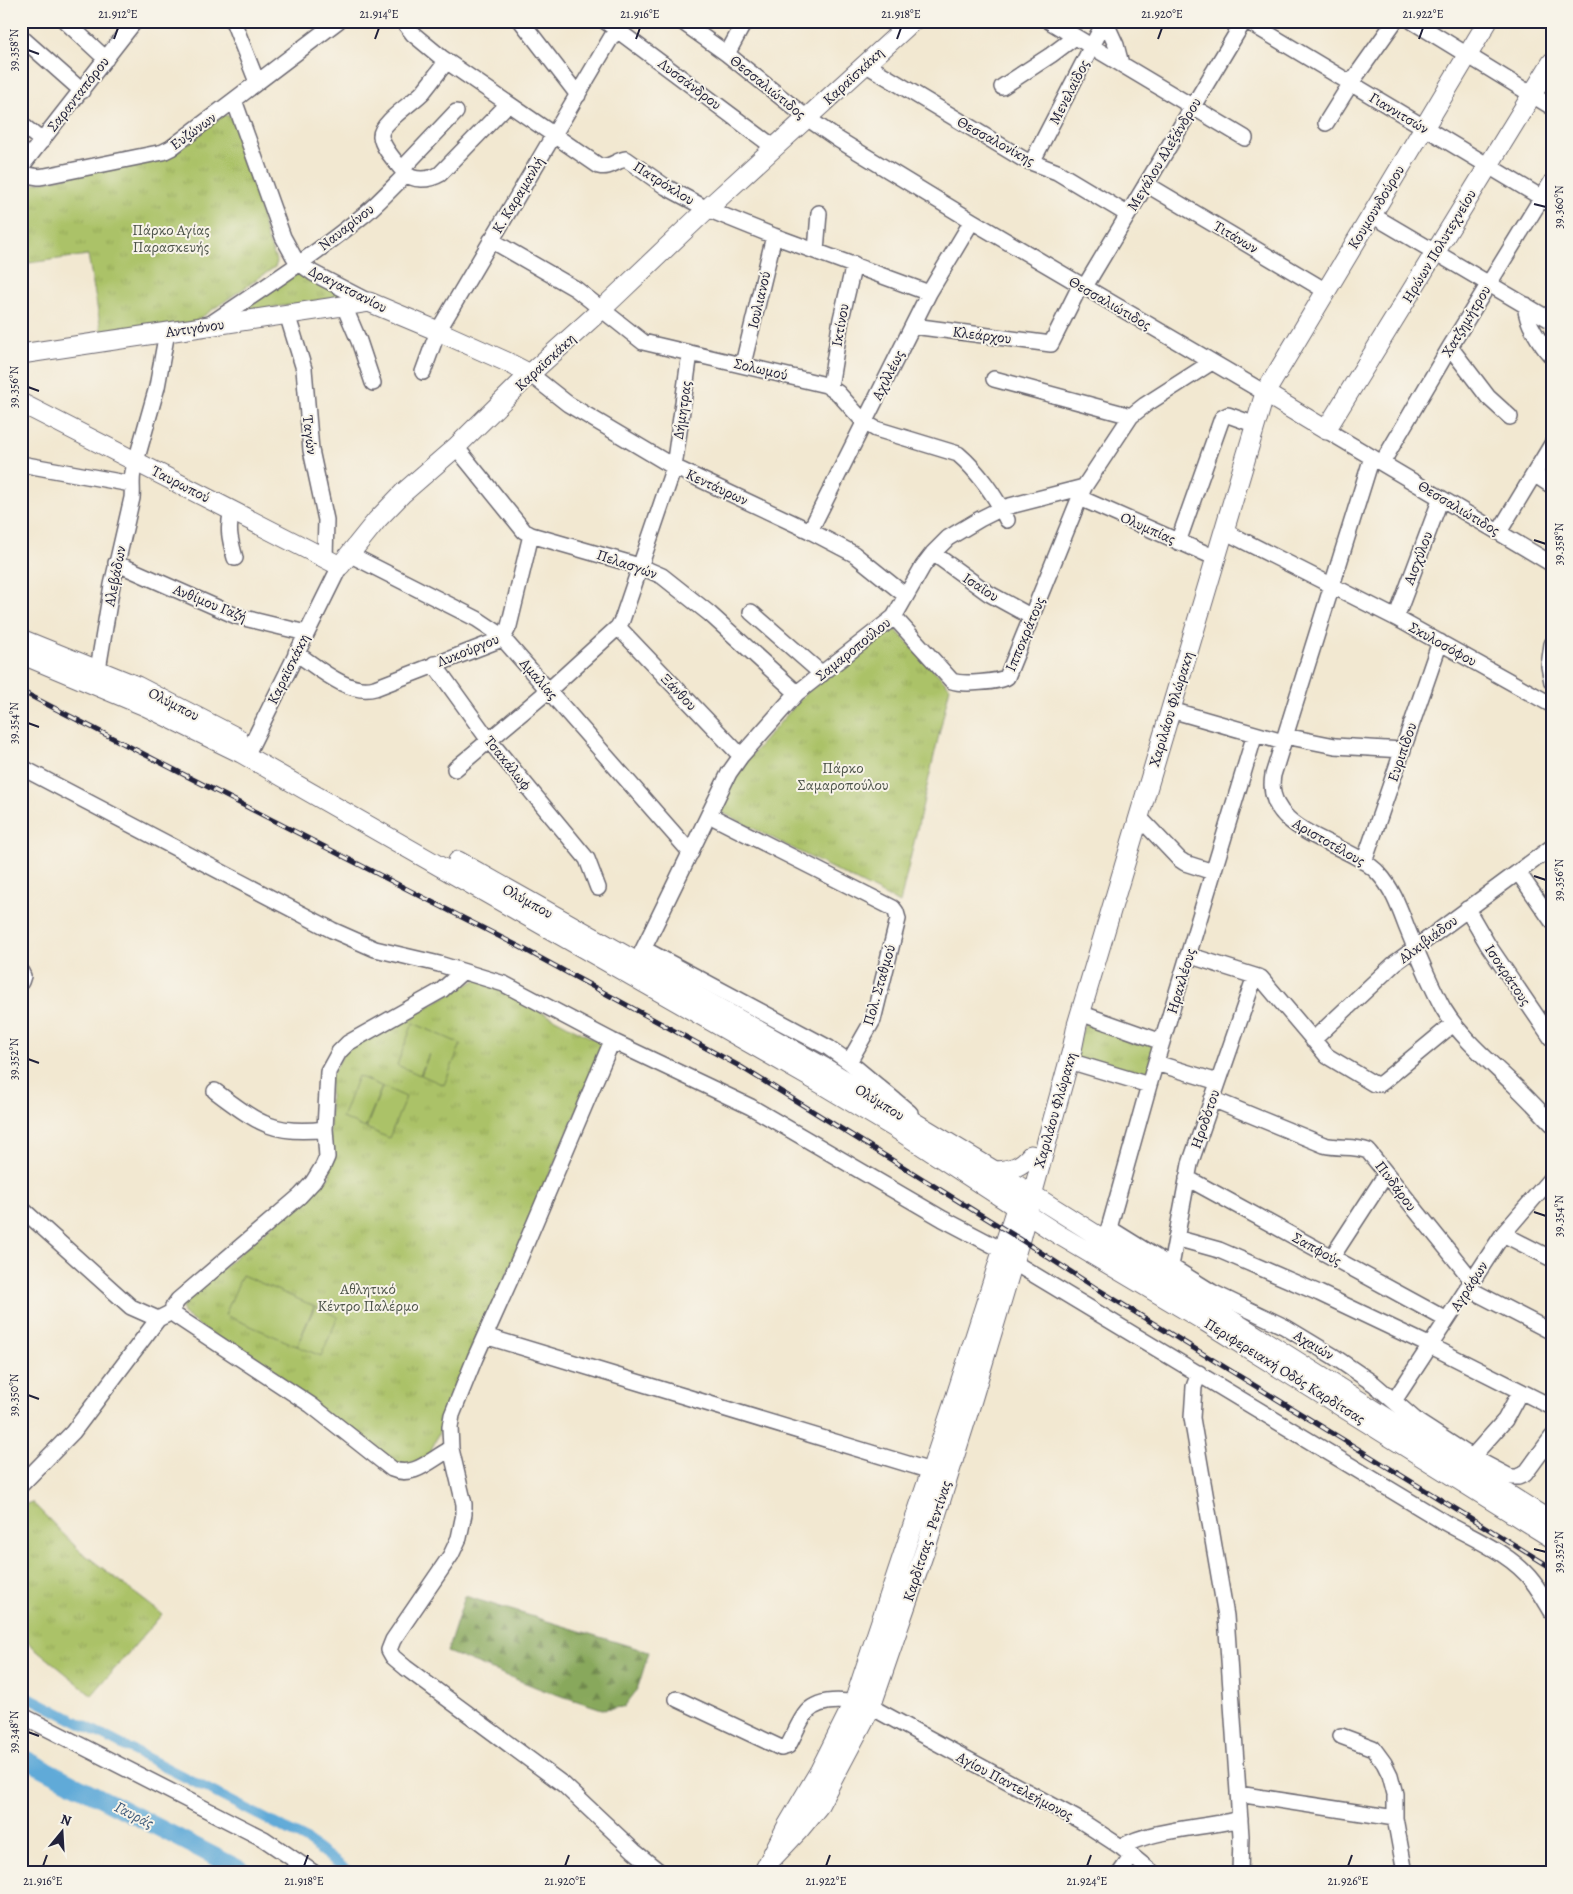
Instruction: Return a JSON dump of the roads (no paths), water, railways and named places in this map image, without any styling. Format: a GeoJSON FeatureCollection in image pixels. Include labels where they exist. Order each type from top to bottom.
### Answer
{"type":"FeatureCollection","features":[{"type":"Feature","properties":{"kind":"main road","name":"Κουμουνδούρου"},"geometry":{"type":"LineString","coordinates":[[1265,394],[1488,21]]}},
{"type":"Feature","properties":{"kind":"main road","name":"Καραϊσκάκη"},"geometry":{"type":"LineString","coordinates":[[338,559],[403,493],[456,447],[530,374],[865,64],[902,24]]}},
{"type":"Feature","properties":{"kind":"main road","name":"Ηρώων Πολυτεχνείου"},"geometry":{"type":"LineString","coordinates":[[1326,430],[1552,62]]}},
{"type":"Feature","properties":{"kind":"main road","name":"Δραγατσανίου"},"geometry":{"type":"LineString","coordinates":[[369,302],[438,331],[530,374]]}},
{"type":"Feature","properties":{"kind":"main road","name":"Αντιγόνου"},"geometry":{"type":"LineString","coordinates":[[21,354],[369,302]]}},
{"type":"Feature","properties":{"kind":"main road","name":"Θεσσαλιώτιδος"},"geometry":{"type":"LineString","coordinates":[[1265,394],[1326,430]]}},
{"type":"Feature","properties":{"kind":"main road","name":"Χαριλάου Φλώρακη"},"geometry":{"type":"LineString","coordinates":[[1026,1191],[1069,1061],[1078,1019],[1265,394]]}},
{"type":"Feature","properties":{"kind":"main road","name":"Ταυρωπού"},"geometry":{"type":"LineString","coordinates":[[21,403],[232,510],[338,559]]}},
{"type":"Feature","properties":{"kind":"main road","name":"Ολύμπου"},"geometry":{"type":"LineString","coordinates":[[21,639],[98,669],[177,705],[249,751],[826,1086],[895,1128],[1021,1211]]}},
{"type":"Feature","properties":{"kind":"main road","name":"Ολύμπου"},"geometry":{"type":"LineString","coordinates":[[21,654],[249,751],[641,956],[1026,1191]]}},
{"type":"Feature","properties":{"kind":"main road","name":"Χαριλάου Φλώρακη"},"geometry":{"type":"LineString","coordinates":[[1026,1191],[1031,1155],[1064,1047],[1078,1019]]}},
{"type":"Feature","properties":{"kind":"main road"},"geometry":{"type":"LineString","coordinates":[[996,1171],[1016,1168],[1031,1155]]}},
{"type":"Feature","properties":{"kind":"main road","name":"Καρδίτσας - Ρεντίνας"},"geometry":{"type":"LineString","coordinates":[[863,1704],[924,1554],[961,1408],[1026,1191]]}},
{"type":"Feature","properties":{"kind":"main road","name":"Περιφερειακή Οδός Καρδίτσας"},"geometry":{"type":"LineString","coordinates":[[1026,1191],[1552,1522]]}},
{"type":"Feature","properties":{"kind":"main road","name":"Περιφερειακή Οδός Καρδίτσας"},"geometry":{"type":"LineString","coordinates":[[1021,1211],[1206,1322],[1552,1538]]}},
{"type":"Feature","properties":{"kind":"main road","name":"Καρδίτσας - Ρεντίνας"},"geometry":{"type":"LineString","coordinates":[[766,1867],[818,1807],[845,1758],[863,1704],[931,1471],[961,1408]]}},
{"type":"Feature","properties":{"kind":"street"},"geometry":{"type":"LineString","coordinates":[[65,21],[106,59]]}},
{"type":"Feature","properties":{"kind":"street","name":"Σαρανταπόρου"},"geometry":{"type":"LineString","coordinates":[[21,167],[135,21]]}},
{"type":"Feature","properties":{"kind":"street"},"geometry":{"type":"LineString","coordinates":[[233,21],[257,82]]}},
{"type":"Feature","properties":{"kind":"street","name":"Ευζώνων"},"geometry":{"type":"LineString","coordinates":[[21,174],[38,177],[45,176],[162,152],[171,148],[186,139],[338,21]]}},
{"type":"Feature","properties":{"kind":"street","name":"Πατρόκλου"},"geometry":{"type":"LineString","coordinates":[[403,21],[413,34],[447,61],[599,166],[607,167],[623,159],[630,161],[666,187],[707,209],[774,236],[930,292]]}},
{"type":"Feature","properties":{"kind":"street"},"geometry":{"type":"LineString","coordinates":[[521,21],[578,94]]}},
{"type":"Feature","properties":{"kind":"street","name":"Θεσσαλιώτιδος"},"geometry":{"type":"LineString","coordinates":[[681,21],[807,118],[839,140],[972,222],[1265,394]]}},
{"type":"Feature","properties":{"kind":"street"},"geometry":{"type":"LineString","coordinates":[[726,54],[745,21]]}},
{"type":"Feature","properties":{"kind":"street"},"geometry":{"type":"LineString","coordinates":[[1049,21],[1245,138]]}},
{"type":"Feature","properties":{"kind":"street"},"geometry":{"type":"LineString","coordinates":[[1105,21],[1123,66]]}},
{"type":"Feature","properties":{"kind":"street","name":"Μενελαϊδος"},"geometry":{"type":"LineString","coordinates":[[1032,162],[1105,21]]}},
{"type":"Feature","properties":{"kind":"street","name":"Γιαννιτσών"},"geometry":{"type":"LineString","coordinates":[[1245,21],[1546,201]]}},
{"type":"Feature","properties":{"kind":"street","name":"Μεγάλου Αλεξάνδρου"},"geometry":{"type":"LineString","coordinates":[[1052,344],[1082,287],[1245,21]]}},
{"type":"Feature","properties":{"kind":"street"},"geometry":{"type":"LineString","coordinates":[[1326,123],[1395,21]]}},
{"type":"Feature","properties":{"kind":"street"},"geometry":{"type":"LineString","coordinates":[[1412,21],[1552,106]]}},
{"type":"Feature","properties":{"kind":"street","name":"Κ. Καραμανλή"},"geometry":{"type":"LineString","coordinates":[[423,372],[438,331],[554,136],[614,24]]}},
{"type":"Feature","properties":{"kind":"street","name":"Λυσσάνδρου"},"geometry":{"type":"LineString","coordinates":[[614,24],[775,148]]}},
{"type":"Feature","properties":{"kind":"street"},"geometry":{"type":"LineString","coordinates":[[21,37],[82,91]]}},
{"type":"Feature","properties":{"kind":"street"},"geometry":{"type":"LineString","coordinates":[[1002,87],[1051,55],[1074,37]]}},
{"type":"Feature","properties":{"kind":"street"},"geometry":{"type":"LineString","coordinates":[[447,61],[421,93],[388,123],[382,131],[382,142],[404,172],[410,177],[419,179],[431,178],[440,174],[508,104]]}},
{"type":"Feature","properties":{"kind":"street","name":"Θεσσαλονίκης"},"geometry":{"type":"LineString","coordinates":[[865,64],[1023,159],[1058,172],[1127,214]]}},
{"type":"Feature","properties":{"kind":"street","name":"Δραγατσανίου"},"geometry":{"type":"LineString","coordinates":[[234,100],[283,237],[294,257],[312,272],[369,302]]}},
{"type":"Feature","properties":{"kind":"street","name":"Ναυαρίνου"},"geometry":{"type":"LineString","coordinates":[[208,326],[299,263],[367,212],[456,112]]}},
{"type":"Feature","properties":{"kind":"street"},"geometry":{"type":"LineString","coordinates":[[21,124],[42,141]]}},
{"type":"Feature","properties":{"kind":"street","name":"Χατζημήτρου"},"geometry":{"type":"LineString","coordinates":[[1377,460],[1488,284],[1546,201],[1552,181]]}},
{"type":"Feature","properties":{"kind":"street","name":"Τιτάνων"},"geometry":{"type":"LineString","coordinates":[[1146,184],[1326,291]]}},
{"type":"Feature","properties":{"kind":"street"},"geometry":{"type":"LineString","coordinates":[[816,251],[819,213]]}},
{"type":"Feature","properties":{"kind":"street"},"geometry":{"type":"LineString","coordinates":[[1372,215],[1552,321]]}},
{"type":"Feature","properties":{"kind":"street","name":"Αχιλλέως"},"geometry":{"type":"LineString","coordinates":[[810,531],[930,292],[972,222]]}},
{"type":"Feature","properties":{"kind":"street","name":"Ιουλιανού"},"geometry":{"type":"LineString","coordinates":[[743,364],[774,236]]}},
{"type":"Feature","properties":{"kind":"street","name":"Σολωμού"},"geometry":{"type":"LineString","coordinates":[[492,240],[576,289],[643,342],[743,364],[830,387],[838,393],[864,422],[876,429],[958,454],[969,463],[1004,514]]}},
{"type":"Feature","properties":{"kind":"street","name":"Ικτίνου"},"geometry":{"type":"LineString","coordinates":[[830,387],[841,319],[854,264]]}},
{"type":"Feature","properties":{"kind":"street"},"geometry":{"type":"LineString","coordinates":[[1526,305],[1525,311],[1529,321],[1552,357]]}},
{"type":"Feature","properties":{"kind":"street"},"geometry":{"type":"LineString","coordinates":[[344,306],[373,383]]}},
{"type":"Feature","properties":{"kind":"street","name":"Ταγών"},"geometry":{"type":"LineString","coordinates":[[287,314],[305,374],[311,450],[326,520],[338,559]]}},
{"type":"Feature","properties":{"kind":"street","name":"Κλεάρχου"},"geometry":{"type":"LineString","coordinates":[[913,326],[1052,344]]}},
{"type":"Feature","properties":{"kind":"street","name":"Αλεβάδων"},"geometry":{"type":"LineString","coordinates":[[98,669],[116,563],[132,498],[133,490],[131,484],[135,461],[157,387],[167,332]]}},
{"type":"Feature","properties":{"kind":"street"},"geometry":{"type":"LineString","coordinates":[[1450,347],[1488,397],[1510,416]]}},
{"type":"Feature","properties":{"kind":"street","name":"Δήμητρας"},"geometry":{"type":"LineString","coordinates":[[618,628],[674,467],[690,353]]}},
{"type":"Feature","properties":{"kind":"street"},"geometry":{"type":"LineString","coordinates":[[1082,493],[1131,416],[1212,362]]}},
{"type":"Feature","properties":{"kind":"street","name":"Κεντάυρων"},"geometry":{"type":"LineString","coordinates":[[530,374],[568,404],[674,467],[810,531],[854,554],[906,595]]}},
{"type":"Feature","properties":{"kind":"street"},"geometry":{"type":"LineString","coordinates":[[994,379],[1131,416]]}},
{"type":"Feature","properties":{"kind":"street"},"geometry":{"type":"LineString","coordinates":[[1178,542],[1222,418],[1228,415],[1256,425]]}},
{"type":"Feature","properties":{"kind":"street","name":"Θεσσαλιώτιδος"},"geometry":{"type":"LineString","coordinates":[[1326,430],[1552,564]]}},
{"type":"Feature","properties":{"kind":"street"},"geometry":{"type":"LineString","coordinates":[[1499,532],[1552,444]]}},
{"type":"Feature","properties":{"kind":"street","name":"Πελασγών"},"geometry":{"type":"LineString","coordinates":[[456,447],[516,522],[531,534],[639,566],[662,576],[797,693]]}},
{"type":"Feature","properties":{"kind":"street","name":"Αριστοτέλους"},"geometry":{"type":"LineString","coordinates":[[1377,460],[1333,585],[1284,739],[1272,782],[1275,798],[1279,807],[1295,824],[1364,862],[1380,874],[1396,902],[1436,994],[1453,1024],[1477,1051],[1513,1083],[1552,1124]]}},
{"type":"Feature","properties":{"kind":"street"},"geometry":{"type":"LineString","coordinates":[[21,464],[131,484]]}},
{"type":"Feature","properties":{"kind":"street"},"geometry":{"type":"LineString","coordinates":[[1534,474],[1552,486]]}},
{"type":"Feature","properties":{"kind":"street","name":"Σαμαροπούλου"},"geometry":{"type":"LineString","coordinates":[[641,956],[723,784],[741,756],[797,693],[894,617],[919,571],[933,553],[954,534],[1004,514],[1082,493]]}},
{"type":"Feature","properties":{"kind":"street","name":"Ολυμπίας"},"geometry":{"type":"LineString","coordinates":[[1082,493],[1178,542],[1216,558]]}},
{"type":"Feature","properties":{"kind":"street","name":"Ιπποκράτους"},"geometry":{"type":"LineString","coordinates":[[894,617],[952,681],[958,683],[1007,677],[1082,493]]}},
{"type":"Feature","properties":{"kind":"street","name":"Αισχύλου"},"geometry":{"type":"LineString","coordinates":[[1396,618],[1441,498]]}},
{"type":"Feature","properties":{"kind":"street"},"geometry":{"type":"LineString","coordinates":[[232,510],[228,524],[228,533],[235,558]]}},
{"type":"Feature","properties":{"kind":"street","name":"Σκυλοσόφου"},"geometry":{"type":"LineString","coordinates":[[1224,531],[1396,618],[1552,705]]}},
{"type":"Feature","properties":{"kind":"street","name":"Λυκούργου"},"geometry":{"type":"LineString","coordinates":[[296,653],[347,686],[361,690],[375,688],[503,637],[511,620],[531,534]]}},
{"type":"Feature","properties":{"kind":"street","name":"Ισαΐου"},"geometry":{"type":"LineString","coordinates":[[933,553],[988,593],[1032,616]]}},
{"type":"Feature","properties":{"kind":"street","name":"Καραϊσκάκη"},"geometry":{"type":"LineString","coordinates":[[249,751],[306,633],[338,559]]}},
{"type":"Feature","properties":{"kind":"street","name":"Αμαλίας"},"geometry":{"type":"LineString","coordinates":[[338,559],[477,619],[503,637],[691,853]]}},
{"type":"Feature","properties":{"kind":"street","name":"Ανθίμου Γαζή"},"geometry":{"type":"LineString","coordinates":[[116,563],[236,616],[306,633]]}},
{"type":"Feature","properties":{"kind":"street"},"geometry":{"type":"LineString","coordinates":[[751,612],[822,674]]}},
{"type":"Feature","properties":{"kind":"street"},"geometry":{"type":"LineString","coordinates":[[455,769],[488,739],[549,690],[618,628]]}},
{"type":"Feature","properties":{"kind":"street","name":"Ξάνθου"},"geometry":{"type":"LineString","coordinates":[[618,628],[741,756]]}},
{"type":"Feature","properties":{"kind":"street","name":"Ευριπίδου"},"geometry":{"type":"LineString","coordinates":[[1364,862],[1440,642]]}},
{"type":"Feature","properties":{"kind":"street"},"geometry":{"type":"LineString","coordinates":[[1552,644],[1549,659],[1552,682]]}},
{"type":"Feature","properties":{"kind":"street","name":"Τσακάλωφ"},"geometry":{"type":"LineString","coordinates":[[434,664],[488,739],[587,859],[598,888]]}},
{"type":"Feature","properties":{"kind":"street"},"geometry":{"type":"LineString","coordinates":[[1170,710],[1255,734],[1284,739],[1335,746],[1403,750]]}},
{"type":"Feature","properties":{"kind":"street","name":"Ηρακλέους"},"geometry":{"type":"LineString","coordinates":[[1109,1228],[1149,1085],[1255,734]]}},
{"type":"Feature","properties":{"kind":"street"},"geometry":{"type":"LineString","coordinates":[[21,767],[332,930],[375,949],[439,964],[504,984],[612,1041],[751,1108],[1007,1256],[1444,1522],[1500,1553],[1518,1566],[1533,1581],[1552,1612]]}},
{"type":"Feature","properties":{"kind":"street","name":"Πολ. Σταθμού"},"geometry":{"type":"LineString","coordinates":[[709,815],[893,908],[896,912],[898,919],[873,1020],[849,1062]]}},
{"type":"Feature","properties":{"kind":"street"},"geometry":{"type":"LineString","coordinates":[[1139,816],[1179,859],[1185,863],[1213,872]]}},
{"type":"Feature","properties":{"kind":"street","name":"Αλκιβιάδου"},"geometry":{"type":"LineString","coordinates":[[1313,1040],[1389,969],[1415,948],[1552,847]]}},
{"type":"Feature","properties":{"kind":"street"},"geometry":{"type":"LineString","coordinates":[[1518,872],[1552,921]]}},
{"type":"Feature","properties":{"kind":"street","name":"Ισοκράτους"},"geometry":{"type":"LineString","coordinates":[[1467,909],[1488,944],[1552,1039]]}},
{"type":"Feature","properties":{"kind":"street"},"geometry":{"type":"LineString","coordinates":[[1188,955],[1263,980],[1323,1052],[1371,1083],[1380,1084],[1453,1024]]}},
{"type":"Feature","properties":{"kind":"street"},"geometry":{"type":"LineString","coordinates":[[641,956],[830,1048],[904,1107],[927,1131]]}},
{"type":"Feature","properties":{"kind":"street"},"geometry":{"type":"LineString","coordinates":[[21,1485],[73,1432],[158,1319],[172,1312],[173,1307],[182,1296],[293,1202],[313,1182],[327,1157],[328,1072],[338,1052],[348,1044],[442,990],[462,972]]}},
{"type":"Feature","properties":{"kind":"street","name":"Ηροδότου"},"geometry":{"type":"LineString","coordinates":[[1171,1266],[1187,1178],[1212,1099],[1255,976]]}},
{"type":"Feature","properties":{"kind":"street"},"geometry":{"type":"LineString","coordinates":[[1078,1019],[1162,1042]]}},
{"type":"Feature","properties":{"kind":"street"},"geometry":{"type":"LineString","coordinates":[[612,1041],[570,1143],[452,1415],[450,1427],[451,1449],[464,1504],[459,1538],[451,1555],[393,1640],[389,1647],[389,1653],[406,1668],[564,1785],[634,1851],[661,1873]]}},
{"type":"Feature","properties":{"kind":"street"},"geometry":{"type":"LineString","coordinates":[[1069,1061],[1149,1085]]}},
{"type":"Feature","properties":{"kind":"street"},"geometry":{"type":"LineString","coordinates":[[1156,1063],[1218,1082]]}},
{"type":"Feature","properties":{"kind":"street"},"geometry":{"type":"LineString","coordinates":[[216,1091],[266,1126],[293,1132],[326,1130]]}},
{"type":"Feature","properties":{"kind":"street","name":"Πινδάρου"},"geometry":{"type":"LineString","coordinates":[[1212,1099],[1324,1145],[1364,1149],[1374,1156],[1470,1284]]}},
{"type":"Feature","properties":{"kind":"street"},"geometry":{"type":"LineString","coordinates":[[1332,1257],[1386,1174]]}},
{"type":"Feature","properties":{"kind":"street","name":"Αγράφων"},"geometry":{"type":"LineString","coordinates":[[1394,1401],[1503,1234],[1552,1177]]}},
{"type":"Feature","properties":{"kind":"street","name":"Σαπφούς"},"geometry":{"type":"LineString","coordinates":[[1187,1178],[1447,1320]]}},
{"type":"Feature","properties":{"kind":"street"},"geometry":{"type":"LineString","coordinates":[[21,1208],[131,1307],[158,1319]]}},
{"type":"Feature","properties":{"kind":"street","name":"Αχαιών"},"geometry":{"type":"LineString","coordinates":[[1109,1228],[1212,1292],[1273,1321],[1315,1344],[1374,1384],[1418,1422],[1472,1457],[1510,1477],[1518,1477],[1525,1474],[1552,1437]]}},
{"type":"Feature","properties":{"kind":"street"},"geometry":{"type":"LineString","coordinates":[[1503,1234],[1552,1259]]}},
{"type":"Feature","properties":{"kind":"street"},"geometry":{"type":"LineString","coordinates":[[1176,1238],[1238,1257],[1320,1293],[1430,1345],[1552,1408]]}},
{"type":"Feature","properties":{"kind":"street"},"geometry":{"type":"LineString","coordinates":[[1470,1284],[1552,1332]]}},
{"type":"Feature","properties":{"kind":"street"},"geometry":{"type":"LineString","coordinates":[[172,1312],[311,1406],[392,1469],[402,1472],[413,1471],[451,1449]]}},
{"type":"Feature","properties":{"kind":"street"},"geometry":{"type":"LineString","coordinates":[[485,1336],[931,1471]]}},
{"type":"Feature","properties":{"kind":"street"},"geometry":{"type":"LineString","coordinates":[[1199,1374],[1194,1387],[1192,1418],[1226,1616],[1240,1819],[1240,1873]]}},
{"type":"Feature","properties":{"kind":"street"},"geometry":{"type":"LineString","coordinates":[[1472,1457],[1506,1420],[1520,1392]]}},
{"type":"Feature","properties":{"kind":"street"},"geometry":{"type":"LineString","coordinates":[[677,1699],[781,1748],[788,1746],[806,1712],[813,1707],[833,1701],[863,1704]]}},
{"type":"Feature","properties":{"kind":"street","name":"Αγίου Παντελεήμονος"},"geometry":{"type":"LineString","coordinates":[[863,1704],[1065,1812],[1126,1851],[1153,1873]]}},
{"type":"Feature","properties":{"kind":"street"},"geometry":{"type":"LineString","coordinates":[[21,1715],[192,1801],[264,1840],[314,1873]]}},
{"type":"Feature","properties":{"kind":"street"},"geometry":{"type":"LineString","coordinates":[[1341,1736],[1372,1748],[1384,1762],[1393,1784],[1395,1818],[1405,1873]]}},
{"type":"Feature","properties":{"kind":"street"},"geometry":{"type":"LineString","coordinates":[[1238,1794],[1395,1818]]}},
{"type":"Feature","properties":{"kind":"street"},"geometry":{"type":"LineString","coordinates":[[1120,1873],[1130,1842],[1146,1837],[1240,1819]]}},
{"type":"Feature","properties":{"kind":"waterway"},"geometry":{"type":"LineString","coordinates":[[21,1693],[305,1839],[351,1873]]}},
{"type":"Feature","properties":{"kind":"waterway","name":"Γαυράς"},"geometry":{"type":"LineString","coordinates":[[21,1757],[247,1873]]}},
{"type":"Feature","properties":{"kind":"railway"},"geometry":{"type":"LineString","coordinates":[[21,691],[520,947],[741,1067],[1020,1239],[1099,1290],[1552,1568]]}},
{"type":"Feature","properties":{"kind":"park label","name":"Πάρκο Αγίας Παρασκευής"},"geometry":{"type":"Point","coordinates":[171,238]}},
{"type":"Feature","properties":{"kind":"park label","name":"Πάρκο Σαμαροπούλου"},"geometry":{"type":"Point","coordinates":[843,776]}},
{"type":"Feature","properties":{"kind":"park label","name":"Αθλητικό Κέντρο Παλέρμο"},"geometry":{"type":"Point","coordinates":[368,1298]}}]}
